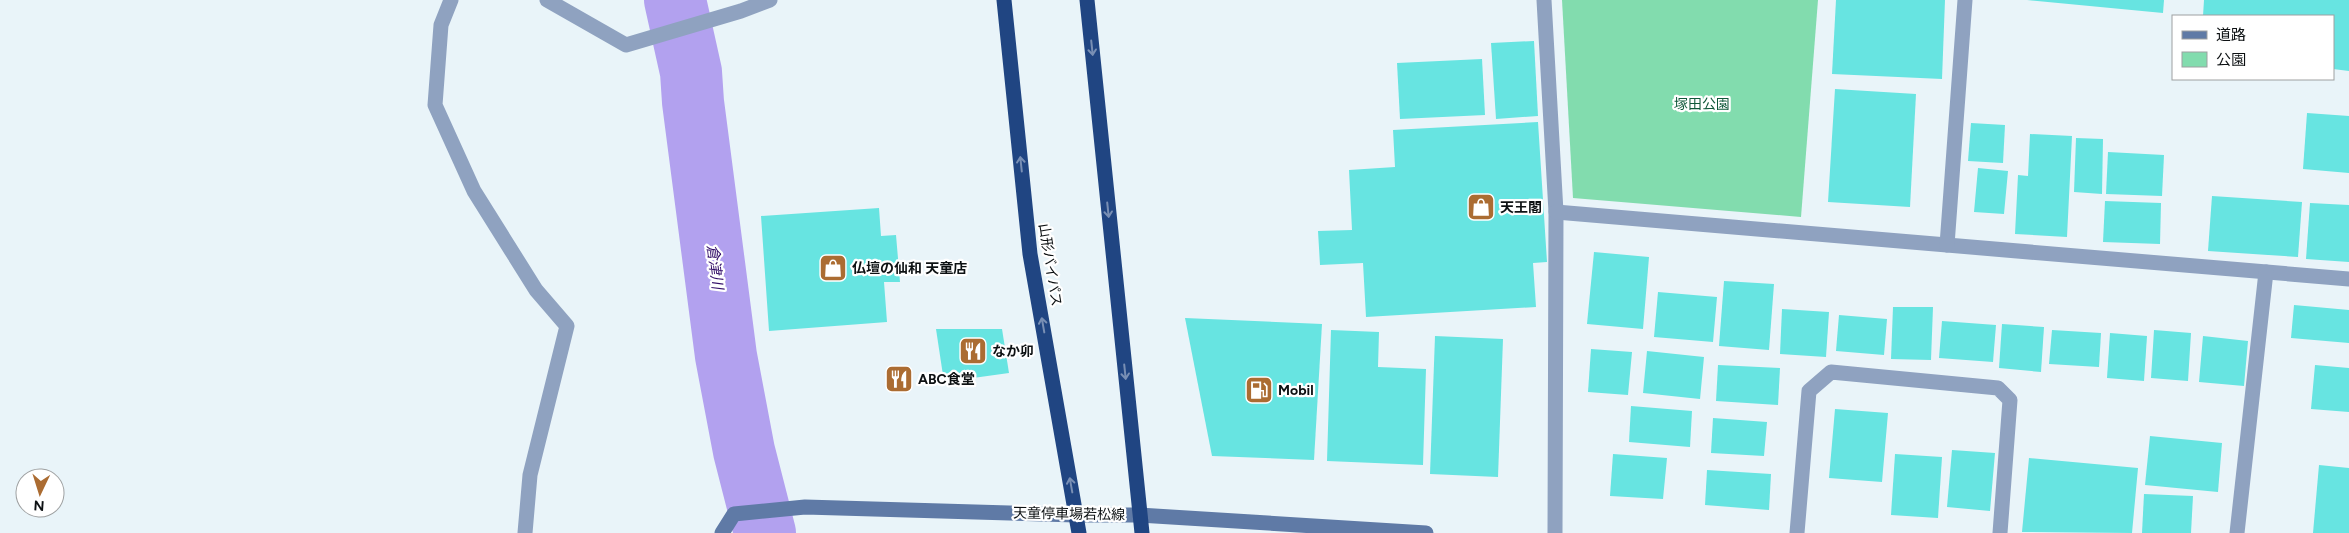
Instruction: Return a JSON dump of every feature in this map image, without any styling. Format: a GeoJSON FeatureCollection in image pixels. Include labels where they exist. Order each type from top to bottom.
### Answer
{"type":"FeatureCollection","features":[{"type":"Feature","properties":{"kind":"highway","name":"山形バイパス"},"geometry":{"type":"LineString","coordinates":[[1004,0],[1030,254],[1079,533]]}},
{"type":"Feature","properties":{"kind":"highway"},"geometry":{"type":"LineString","coordinates":[[1087,0],[1142,533]]}},
{"type":"Feature","properties":{"kind":"main road","name":"天童停車場若松線"},"geometry":{"type":"LineString","coordinates":[[722,533],[734,514],[805,507],[1076,515],[1140,515],[1426,533]]}},
{"type":"Feature","properties":{"kind":"lane"},"geometry":{"type":"LineString","coordinates":[[451,0],[441,25],[435,105],[474,191],[536,290],[567,326],[530,475],[525,533]]}},
{"type":"Feature","properties":{"kind":"lane"},"geometry":{"type":"LineString","coordinates":[[547,0],[626,45],[741,11],[770,0]]}},
{"type":"Feature","properties":{"kind":"lane"},"geometry":{"type":"LineString","coordinates":[[1544,0],[1556,212],[1555,533]]}},
{"type":"Feature","properties":{"kind":"lane"},"geometry":{"type":"LineString","coordinates":[[1947,245],[1965,0]]}},
{"type":"Feature","properties":{"kind":"lane"},"geometry":{"type":"LineString","coordinates":[[1556,212],[2349,279]]}},
{"type":"Feature","properties":{"kind":"lane"},"geometry":{"type":"LineString","coordinates":[[2237,533],[2266,272]]}},
{"type":"Feature","properties":{"kind":"lane"},"geometry":{"type":"LineString","coordinates":[[1797,533],[1809,391],[1831,372],[1998,388],[2010,400],[2000,533]]}},
{"type":"Feature","properties":{"kind":"green space","name":"塚田公園"},"geometry":{"type":"Polygon","coordinates":[[[1562,0],[1818,0],[1801,217],[1573,198],[1562,0]]]}},
{"type":"Feature","properties":{"kind":"building"},"geometry":{"type":"Polygon","coordinates":[[[1836,0],[1945,0],[1942,79],[1832,74],[1836,0]]]}},
{"type":"Feature","properties":{"kind":"building"},"geometry":{"type":"Polygon","coordinates":[[[2027,0],[2164,0],[2163,13],[2027,0]]]}},
{"type":"Feature","properties":{"kind":"building"},"geometry":{"type":"Polygon","coordinates":[[[2204,0],[2349,0],[2349,71],[2334,69],[2334,15],[2203,15],[2204,0]]]}},
{"type":"Feature","properties":{"kind":"building"},"geometry":{"type":"Polygon","coordinates":[[[1534,41],[1538,116],[1496,119],[1491,43],[1534,41]]]}},
{"type":"Feature","properties":{"kind":"building"},"geometry":{"type":"Polygon","coordinates":[[[1482,59],[1485,115],[1400,119],[1397,63],[1482,59]]]}},
{"type":"Feature","properties":{"kind":"building"},"geometry":{"type":"Polygon","coordinates":[[[1835,89],[1916,94],[1910,207],[1828,202],[1835,89]]]}},
{"type":"Feature","properties":{"kind":"building"},"geometry":{"type":"Polygon","coordinates":[[[2307,113],[2349,116],[2349,173],[2303,169],[2307,113]]]}},
{"type":"Feature","properties":{"kind":"building"},"geometry":{"type":"Polygon","coordinates":[[[1538,122],[1547,262],[1533,263],[1536,307],[1366,317],[1363,263],[1320,265],[1318,231],[1352,230],[1349,170],[1395,167],[1393,130],[1538,122]]]}},
{"type":"Feature","properties":{"kind":"building"},"geometry":{"type":"Polygon","coordinates":[[[1971,123],[2005,125],[2003,163],[1968,161],[1971,123]]]}},
{"type":"Feature","properties":{"kind":"building"},"geometry":{"type":"Polygon","coordinates":[[[2030,134],[2072,136],[2067,237],[2015,234],[2018,175],[2028,176],[2030,134]]]}},
{"type":"Feature","properties":{"kind":"building"},"geometry":{"type":"Polygon","coordinates":[[[2076,138],[2103,139],[2102,194],[2074,192],[2076,138]]]}},
{"type":"Feature","properties":{"kind":"building"},"geometry":{"type":"Polygon","coordinates":[[[2108,152],[2164,155],[2162,196],[2106,194],[2108,152]]]}},
{"type":"Feature","properties":{"kind":"building"},"geometry":{"type":"Polygon","coordinates":[[[1978,168],[2008,171],[2004,214],[1974,212],[1978,168]]]}},
{"type":"Feature","properties":{"kind":"building"},"geometry":{"type":"Polygon","coordinates":[[[2212,196],[2302,202],[2298,257],[2208,251],[2212,196]]]}},
{"type":"Feature","properties":{"kind":"building"},"geometry":{"type":"Polygon","coordinates":[[[2105,201],[2161,203],[2160,244],[2103,242],[2105,201]]]}},
{"type":"Feature","properties":{"kind":"building"},"geometry":{"type":"Polygon","coordinates":[[[2310,203],[2349,205],[2349,262],[2306,259],[2310,203]]]}},
{"type":"Feature","properties":{"kind":"building"},"geometry":{"type":"Polygon","coordinates":[[[879,208],[881,236],[896,235],[900,282],[884,282],[887,322],[769,331],[761,216],[879,208]]]}},
{"type":"Feature","properties":{"kind":"building"},"geometry":{"type":"Polygon","coordinates":[[[1594,252],[1649,257],[1643,329],[1587,324],[1594,252]]]}},
{"type":"Feature","properties":{"kind":"building"},"geometry":{"type":"Polygon","coordinates":[[[1724,281],[1774,284],[1769,350],[1719,346],[1724,281]]]}},
{"type":"Feature","properties":{"kind":"building"},"geometry":{"type":"Polygon","coordinates":[[[1658,292],[1717,297],[1713,342],[1654,337],[1658,292]]]}},
{"type":"Feature","properties":{"kind":"building"},"geometry":{"type":"Polygon","coordinates":[[[2294,305],[2349,310],[2349,343],[2291,338],[2294,305]]]}},
{"type":"Feature","properties":{"kind":"building"},"geometry":{"type":"Polygon","coordinates":[[[1893,307],[1933,307],[1931,360],[1891,359],[1893,307]]]}},
{"type":"Feature","properties":{"kind":"building"},"geometry":{"type":"Polygon","coordinates":[[[1782,309],[1829,312],[1826,357],[1780,354],[1782,309]]]}},
{"type":"Feature","properties":{"kind":"building"},"geometry":{"type":"Polygon","coordinates":[[[1839,315],[1887,319],[1884,355],[1836,351],[1839,315]]]}},
{"type":"Feature","properties":{"kind":"building","name":"Mobil"},"geometry":{"type":"Polygon","coordinates":[[[1185,318],[1322,324],[1314,460],[1212,456],[1185,318]]]}},
{"type":"Feature","properties":{"kind":"building"},"geometry":{"type":"Polygon","coordinates":[[[1942,321],[1996,325],[1993,362],[1939,358],[1942,321]]]}},
{"type":"Feature","properties":{"kind":"building"},"geometry":{"type":"Polygon","coordinates":[[[2002,324],[2044,327],[2041,372],[1999,368],[2002,324]]]}},
{"type":"Feature","properties":{"kind":"building","name":"なか卯"},"geometry":{"type":"Polygon","coordinates":[[[936,329],[1002,329],[1009,373],[944,382],[936,329]]]}},
{"type":"Feature","properties":{"kind":"building"},"geometry":{"type":"Polygon","coordinates":[[[1331,330],[1379,332],[1378,367],[1426,369],[1423,465],[1327,461],[1331,330]]]}},
{"type":"Feature","properties":{"kind":"building"},"geometry":{"type":"Polygon","coordinates":[[[2052,330],[2101,333],[2099,367],[2049,364],[2052,330]]]}},
{"type":"Feature","properties":{"kind":"building"},"geometry":{"type":"Polygon","coordinates":[[[2154,330],[2191,333],[2188,381],[2151,378],[2154,330]]]}},
{"type":"Feature","properties":{"kind":"building"},"geometry":{"type":"Polygon","coordinates":[[[2110,333],[2147,336],[2144,381],[2107,378],[2110,333]]]}},
{"type":"Feature","properties":{"kind":"building"},"geometry":{"type":"Polygon","coordinates":[[[1435,336],[1503,339],[1498,477],[1430,474],[1435,336]]]}},
{"type":"Feature","properties":{"kind":"building"},"geometry":{"type":"Polygon","coordinates":[[[2203,336],[2248,341],[2244,386],[2199,382],[2203,336]]]}},
{"type":"Feature","properties":{"kind":"building"},"geometry":{"type":"Polygon","coordinates":[[[1591,349],[1632,352],[1628,395],[1588,392],[1591,349]]]}},
{"type":"Feature","properties":{"kind":"building"},"geometry":{"type":"Polygon","coordinates":[[[1647,351],[1704,357],[1700,399],[1643,393],[1647,351]]]}},
{"type":"Feature","properties":{"kind":"building"},"geometry":{"type":"Polygon","coordinates":[[[1718,365],[1780,368],[1778,405],[1716,401],[1718,365]]]}},
{"type":"Feature","properties":{"kind":"building"},"geometry":{"type":"Polygon","coordinates":[[[2315,365],[2349,368],[2349,412],[2311,409],[2315,365]]]}},
{"type":"Feature","properties":{"kind":"building"},"geometry":{"type":"Polygon","coordinates":[[[1631,406],[1692,411],[1690,447],[1629,442],[1631,406]]]}},
{"type":"Feature","properties":{"kind":"building"},"geometry":{"type":"Polygon","coordinates":[[[1835,409],[1888,413],[1882,482],[1829,478],[1835,409]]]}},
{"type":"Feature","properties":{"kind":"building"},"geometry":{"type":"Polygon","coordinates":[[[1713,418],[1767,422],[1764,456],[1711,453],[1713,418]]]}},
{"type":"Feature","properties":{"kind":"building"},"geometry":{"type":"Polygon","coordinates":[[[2150,436],[2222,443],[2218,492],[2145,485],[2150,436]]]}},
{"type":"Feature","properties":{"kind":"building"},"geometry":{"type":"Polygon","coordinates":[[[1952,450],[1995,453],[1990,511],[1947,507],[1952,450]]]}},
{"type":"Feature","properties":{"kind":"building"},"geometry":{"type":"Polygon","coordinates":[[[1613,454],[1667,458],[1663,499],[1610,496],[1613,454]]]}},
{"type":"Feature","properties":{"kind":"building"},"geometry":{"type":"Polygon","coordinates":[[[1895,454],[1942,457],[1938,518],[1891,515],[1895,454]]]}},
{"type":"Feature","properties":{"kind":"building"},"geometry":{"type":"Polygon","coordinates":[[[2029,458],[2138,468],[2132,533],[2022,532],[2029,458]]]}},
{"type":"Feature","properties":{"kind":"building"},"geometry":{"type":"Polygon","coordinates":[[[2319,465],[2349,468],[2349,533],[2313,533],[2319,465]]]}},
{"type":"Feature","properties":{"kind":"building"},"geometry":{"type":"Polygon","coordinates":[[[1707,470],[1771,474],[1769,510],[1705,505],[1707,470]]]}},
{"type":"Feature","properties":{"kind":"building"},"geometry":{"type":"Polygon","coordinates":[[[2144,494],[2193,496],[2191,533],[2142,533],[2144,494]]]}},
{"type":"Feature","properties":{"kind":"waterway","name":"倉津川"},"geometry":{"type":"LineString","coordinates":[[675,0],[691,72],[693,102],[726,356],[744,451],[765,533]]}},
{"type":"Feature","properties":{"kind":"place","name":"天王閣"},"geometry":{"type":"Point","coordinates":[1481,207]}},
{"type":"Feature","properties":{"kind":"place","name":"仏壇の仙和 天童店"},"geometry":{"type":"Point","coordinates":[833,268]}},
{"type":"Feature","properties":{"kind":"place","name":"なか卯"},"geometry":{"type":"Point","coordinates":[973,351]}},
{"type":"Feature","properties":{"kind":"place","name":"ABC食堂"},"geometry":{"type":"Point","coordinates":[899,379]}},
{"type":"Feature","properties":{"kind":"place","name":"Mobil"},"geometry":{"type":"Point","coordinates":[1259,390]}}]}
